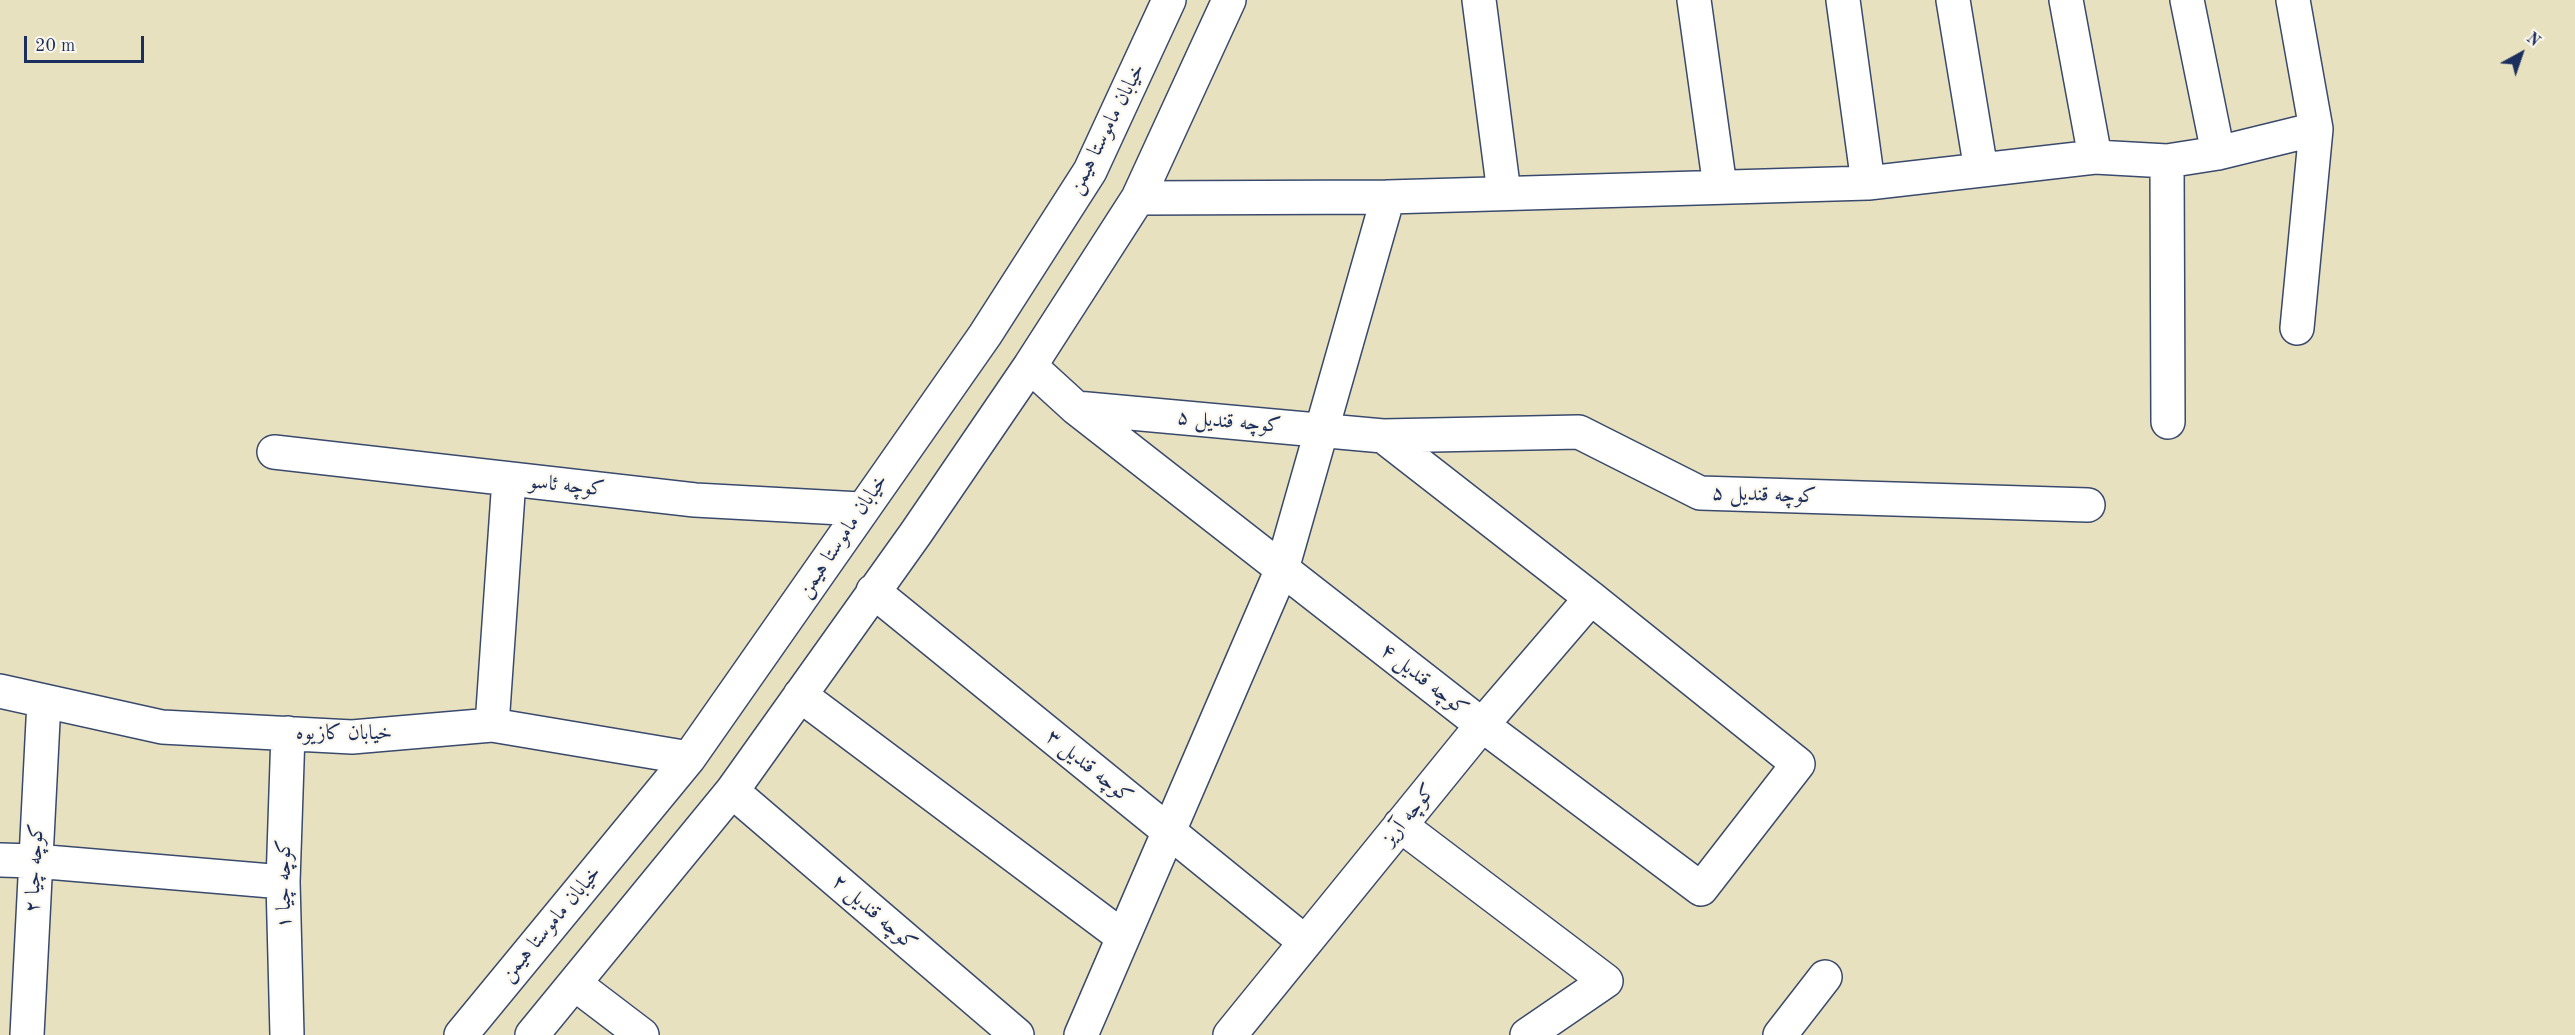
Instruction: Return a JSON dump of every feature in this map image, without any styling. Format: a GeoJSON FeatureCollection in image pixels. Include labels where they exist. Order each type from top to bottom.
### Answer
{"type":"FeatureCollection","features":[{"type":"Feature","properties":{"kind":"street","name":"خیابان ماموستا هیمن"},"geometry":{"type":"LineString","coordinates":[[461,1035],[689,758],[861,509],[985,335],[1090,171],[1169,0]]}},
{"type":"Feature","properties":{"kind":"street"},"geometry":{"type":"LineString","coordinates":[[532,1035],[732,791],[916,533],[1030,366],[1138,198],[1229,0]]}},
{"type":"Feature","properties":{"kind":"street"},"geometry":{"type":"LineString","coordinates":[[1479,0],[1504,193]]}},
{"type":"Feature","properties":{"kind":"street"},"geometry":{"type":"LineString","coordinates":[[1694,0],[1720,187]]}},
{"type":"Feature","properties":{"kind":"street"},"geometry":{"type":"LineString","coordinates":[[1843,0],[1868,183]]}},
{"type":"Feature","properties":{"kind":"street"},"geometry":{"type":"LineString","coordinates":[[1953,0],[1981,170]]}},
{"type":"Feature","properties":{"kind":"street"},"geometry":{"type":"LineString","coordinates":[[2066,0],[2096,157]]}},
{"type":"Feature","properties":{"kind":"street"},"geometry":{"type":"LineString","coordinates":[[2187,0],[2218,153]]}},
{"type":"Feature","properties":{"kind":"street"},"geometry":{"type":"LineString","coordinates":[[2293,0],[2316,129],[2297,328]]}},
{"type":"Feature","properties":{"kind":"street"},"geometry":{"type":"LineString","coordinates":[[1138,198],[1388,197],[1868,183],[2096,157],[2166,161],[2218,153],[2316,129]]}},
{"type":"Feature","properties":{"kind":"street"},"geometry":{"type":"LineString","coordinates":[[2166,161],[2168,422]]}},
{"type":"Feature","properties":{"kind":"street"},"geometry":{"type":"LineString","coordinates":[[1081,1035],[1282,569],[1388,197]]}},
{"type":"Feature","properties":{"kind":"street","name":"کوچه قندیل ۴"},"geometry":{"type":"LineString","coordinates":[[1030,366],[1076,408],[1482,725],[1701,889],[1798,764],[1591,598]]}},
{"type":"Feature","properties":{"kind":"street","name":"کوچه قندیل ۵"},"geometry":{"type":"LineString","coordinates":[[1076,408],[1383,436],[1579,432],[1700,493],[2088,505]]}},
{"type":"Feature","properties":{"kind":"street"},"geometry":{"type":"LineString","coordinates":[[1383,436],[1591,598]]}},
{"type":"Feature","properties":{"kind":"street","name":"کوچه ئاسو"},"geometry":{"type":"LineString","coordinates":[[274,452],[695,500],[861,509]]}},
{"type":"Feature","properties":{"kind":"street"},"geometry":{"type":"LineString","coordinates":[[492,725],[508,479]]}},
{"type":"Feature","properties":{"kind":"street","name":"کوچه قندیل ۳"},"geometry":{"type":"LineString","coordinates":[[873,591],[1305,942]]}},
{"type":"Feature","properties":{"kind":"street","name":"کوچه آریز"},"geometry":{"type":"LineString","coordinates":[[1230,1035],[1482,725],[1591,598]]}},
{"type":"Feature","properties":{"kind":"street","name":"خیابان کازیوه"},"geometry":{"type":"LineString","coordinates":[[0,691],[162,727],[352,737],[492,725],[689,758]]}},
{"type":"Feature","properties":{"kind":"street"},"geometry":{"type":"LineString","coordinates":[[800,695],[1123,937]]}},
{"type":"Feature","properties":{"kind":"street","name":"کوچه چیا ۲"},"geometry":{"type":"LineString","coordinates":[[27,1035],[44,701]]}},
{"type":"Feature","properties":{"kind":"street","name":"کوچه چیا ۱"},"geometry":{"type":"LineString","coordinates":[[287,1035],[282,882],[288,733]]}},
{"type":"Feature","properties":{"kind":"street","name":"کوچه قندیل ۲"},"geometry":{"type":"LineString","coordinates":[[732,791],[1017,1035]]}},
{"type":"Feature","properties":{"kind":"street"},"geometry":{"type":"LineString","coordinates":[[1400,825],[1606,981],[1527,1035]]}},
{"type":"Feature","properties":{"kind":"street"},"geometry":{"type":"LineString","coordinates":[[0,860],[282,882]]}},
{"type":"Feature","properties":{"kind":"street"},"geometry":{"type":"LineString","coordinates":[[1780,1035],[1825,977]]}},
{"type":"Feature","properties":{"kind":"street"},"geometry":{"type":"LineString","coordinates":[[575,984],[642,1035]]}}]}
